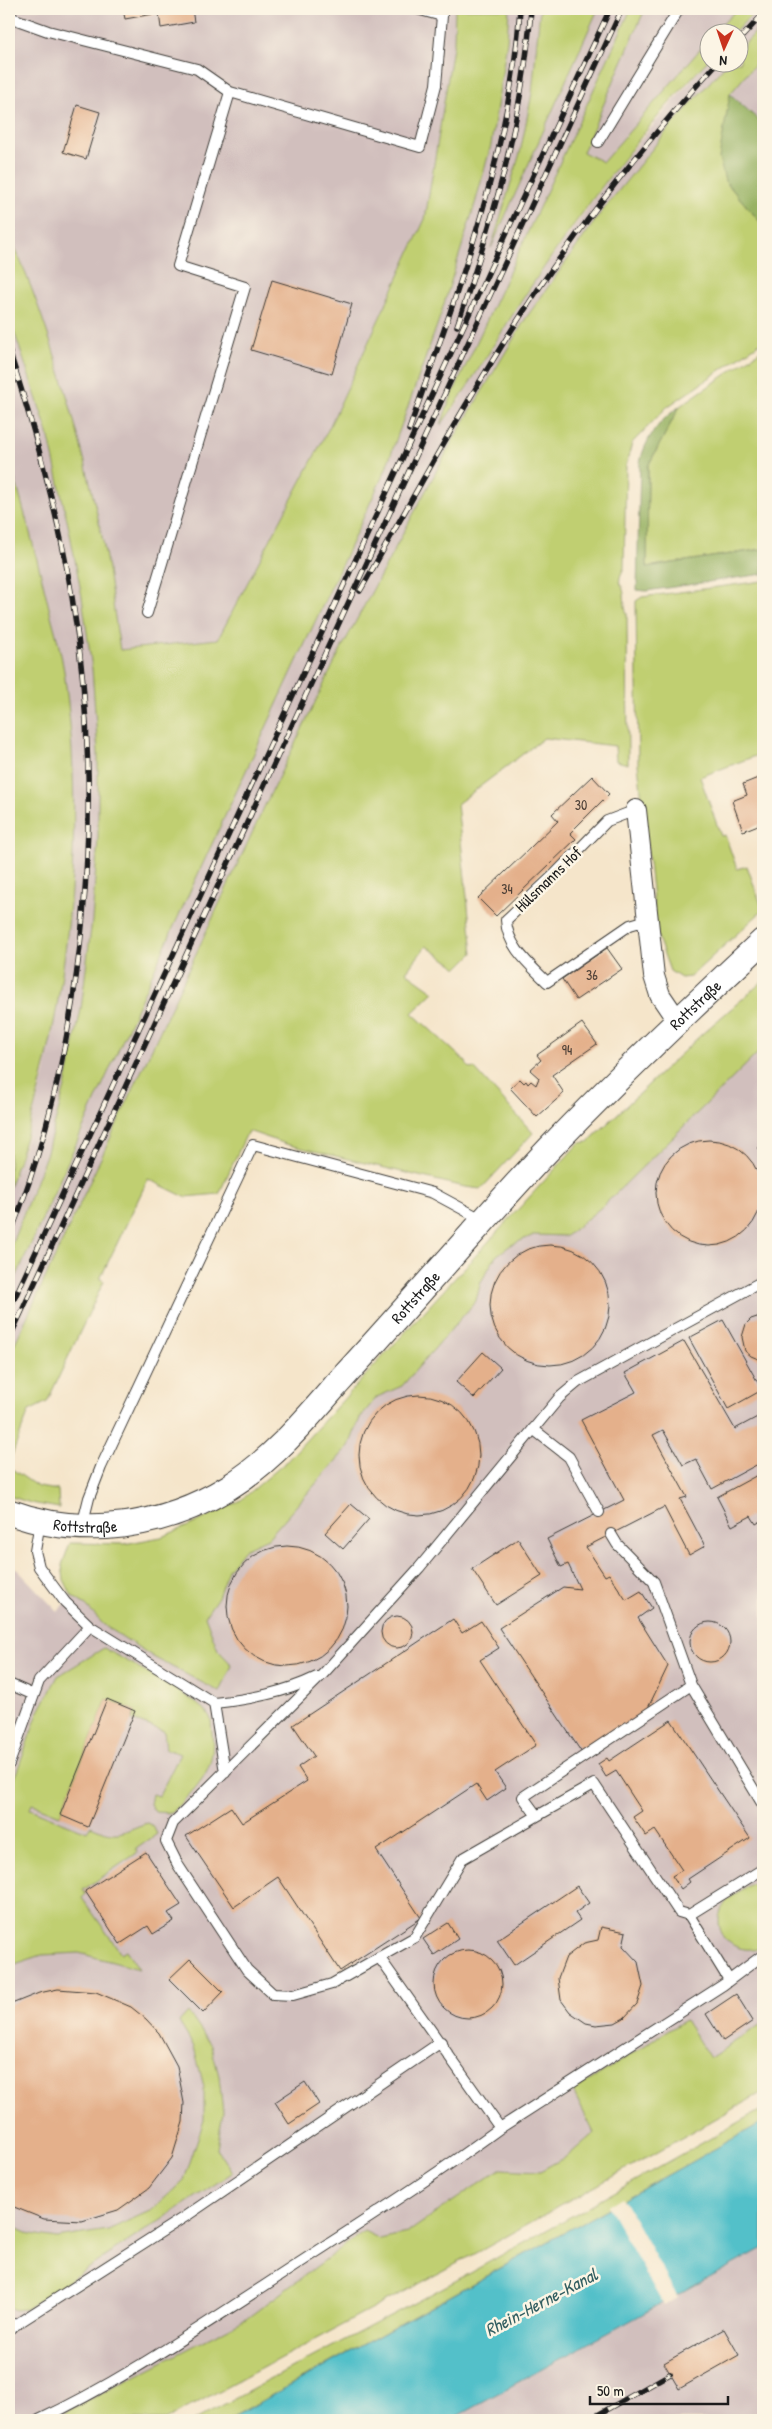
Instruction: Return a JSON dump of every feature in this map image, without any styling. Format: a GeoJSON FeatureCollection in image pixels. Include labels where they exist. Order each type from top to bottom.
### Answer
{"type":"FeatureCollection","features":[{"type":"Feature","properties":{"kind":"street","name":"Hülsmanns Hof"},"geometry":{"type":"LineString","coordinates":[[636,810],[654,976],[660,995],[677,1020]]}},
{"type":"Feature","properties":{"kind":"street","name":"Rottstraße"},"geometry":{"type":"LineString","coordinates":[[9,1512],[40,1522],[119,1527],[167,1517],[200,1503],[230,1487],[256,1468],[321,1402],[547,1151],[677,1020],[763,941]]}},
{"type":"Feature","properties":{"kind":"lane"},"geometry":{"type":"LineString","coordinates":[[9,17],[48,31],[197,69],[230,92],[420,147],[436,85],[442,16],[418,9]]}},
{"type":"Feature","properties":{"kind":"lane"},"geometry":{"type":"LineString","coordinates":[[598,142],[679,9]]}},
{"type":"Feature","properties":{"kind":"lane"},"geometry":{"type":"LineString","coordinates":[[147,613],[245,287],[178,266],[230,92]]}},
{"type":"Feature","properties":{"kind":"lane","name":"Hülsmanns Hof"},"geometry":{"type":"LineString","coordinates":[[636,810],[607,821],[506,920],[506,932],[521,956],[547,982],[630,924],[647,920]]}},
{"type":"Feature","properties":{"kind":"lane"},"geometry":{"type":"LineString","coordinates":[[82,1526],[89,1498],[101,1467],[253,1145],[433,1193],[484,1221]]}},
{"type":"Feature","properties":{"kind":"lane"},"geometry":{"type":"LineString","coordinates":[[729,1980],[689,1915],[679,1912],[594,1784],[462,1859],[415,1937],[332,1984],[293,1995],[273,1994],[247,1970],[178,1865],[166,1841],[173,1824],[323,1674],[418,1568],[559,1398],[578,1382],[763,1281]]}},
{"type":"Feature","properties":{"kind":"lane"},"geometry":{"type":"LineString","coordinates":[[533,1429],[569,1458],[599,1512]]}},
{"type":"Feature","properties":{"kind":"lane"},"geometry":{"type":"LineString","coordinates":[[40,1522],[35,1551],[39,1567],[65,1602],[90,1626],[214,1703],[246,1699],[294,1688],[323,1674]]}},
{"type":"Feature","properties":{"kind":"lane"},"geometry":{"type":"LineString","coordinates":[[611,1534],[617,1544],[654,1582],[691,1685],[763,1805]]}},
{"type":"Feature","properties":{"kind":"lane"},"geometry":{"type":"LineString","coordinates":[[9,1764],[39,1681],[90,1626]]}},
{"type":"Feature","properties":{"kind":"lane"},"geometry":{"type":"LineString","coordinates":[[9,1684],[34,1695]]}},
{"type":"Feature","properties":{"kind":"lane"},"geometry":{"type":"LineString","coordinates":[[537,1816],[523,1797],[691,1685]]}},
{"type":"Feature","properties":{"kind":"lane"},"geometry":{"type":"LineString","coordinates":[[214,1703],[225,1772]]}},
{"type":"Feature","properties":{"kind":"lane"},"geometry":{"type":"LineString","coordinates":[[689,1915],[763,1869]]}},
{"type":"Feature","properties":{"kind":"lane"},"geometry":{"type":"LineString","coordinates":[[39,2420],[75,2403],[181,2340],[440,2172],[500,2128],[763,1956]]}},
{"type":"Feature","properties":{"kind":"lane"},"geometry":{"type":"LineString","coordinates":[[379,1957],[441,2042],[500,2128]]}},
{"type":"Feature","properties":{"kind":"lane"},"geometry":{"type":"LineString","coordinates":[[9,2329],[186,2216],[441,2042]]}},
{"type":"Feature","properties":{"kind":"shaded area"},"geometry":{"type":"Polygon","coordinates":[[[9,9],[455,9],[454,41],[425,219],[328,430],[218,639],[120,650],[103,542],[74,423],[21,260],[9,234],[9,9]]]}},
{"type":"Feature","properties":{"kind":"shaded area"},"geometry":{"type":"Polygon","coordinates":[[[509,9],[540,9],[532,93],[520,153],[493,243],[598,9],[631,9],[449,402],[442,423],[458,403],[532,285],[616,169],[700,70],[700,72],[719,72],[669,128],[600,214],[526,318],[453,440],[341,649],[266,803],[9,1356],[9,1293],[174,926],[385,471],[440,317],[475,204],[500,89],[509,9]]]}},
{"type":"Feature","properties":{"kind":"shaded area"},"geometry":{"type":"Polygon","coordinates":[[[645,9],[737,9],[725,22],[700,22],[700,49],[603,162],[582,151],[645,9]]]}},
{"type":"Feature","properties":{"kind":"shaded area"},"geometry":{"type":"Polygon","coordinates":[[[757,9],[763,9],[763,24],[750,38],[750,22],[745,22],[757,9]]]}},
{"type":"Feature","properties":{"kind":"shaded area"},"geometry":{"type":"Polygon","coordinates":[[[763,55],[763,124],[730,94],[763,55]]]}},
{"type":"Feature","properties":{"kind":"shaded area"},"geometry":{"type":"Polygon","coordinates":[[[9,316],[48,433],[82,597],[92,669],[98,753],[98,839],[92,920],[81,1009],[66,1083],[46,1155],[9,1251],[9,1188],[25,1145],[45,1072],[69,916],[73,839],[71,754],[64,670],[35,549],[9,459],[9,316]]]}},
{"type":"Feature","properties":{"kind":"shaded area"},"geometry":{"type":"Polygon","coordinates":[[[763,981],[763,2067],[104,2420],[9,2420],[9,1561],[58,1612],[79,1582],[234,1521],[587,1142],[703,1033],[763,981]]]}},
{"type":"Feature","properties":{"kind":"shaded area"},"geometry":{"type":"Polygon","coordinates":[[[763,2248],[763,2420],[449,2420],[763,2248]]]}},
{"type":"Feature","properties":{"kind":"green space"},"geometry":{"type":"Polygon","coordinates":[[[455,9],[509,9],[507,41],[491,145],[440,317],[385,471],[174,926],[9,1293],[9,1251],[46,1155],[66,1083],[81,1009],[92,920],[98,839],[98,753],[92,669],[82,597],[70,534],[48,433],[9,316],[9,234],[52,346],[75,424],[103,541],[120,650],[218,639],[328,430],[425,219],[454,41],[455,9]]]}},
{"type":"Feature","properties":{"kind":"green space"},"geometry":{"type":"Polygon","coordinates":[[[540,9],[598,9],[491,248],[520,153],[532,93],[540,9]]]}},
{"type":"Feature","properties":{"kind":"green space"},"geometry":{"type":"Polygon","coordinates":[[[631,9],[645,9],[583,152],[603,162],[700,49],[700,69],[661,112],[594,197],[532,285],[465,391],[441,425],[449,402],[631,9]]]}},
{"type":"Feature","properties":{"kind":"green space"},"geometry":{"type":"Polygon","coordinates":[[[737,9],[757,9],[745,22],[725,22],[737,9]]]}},
{"type":"Feature","properties":{"kind":"green space"},"geometry":{"type":"Polygon","coordinates":[[[763,24],[763,55],[750,70],[750,38],[763,24]]]}},
{"type":"Feature","properties":{"kind":"green space"},"geometry":{"type":"Polygon","coordinates":[[[719,72],[749,72],[730,94],[725,181],[763,225],[763,341],[667,407],[632,443],[626,465],[624,568],[620,577],[627,614],[628,764],[616,761],[615,746],[544,738],[457,804],[473,953],[458,968],[426,946],[406,972],[434,992],[412,1013],[467,1063],[471,1069],[474,1068],[533,1133],[481,1189],[465,1187],[289,1145],[248,1131],[219,1194],[185,1197],[148,1179],[100,1279],[104,1281],[47,1402],[29,1411],[9,1463],[9,1356],[266,803],[341,649],[453,440],[526,318],[600,214],[669,128],[719,72]]]}},
{"type":"Feature","properties":{"kind":"green space"},"geometry":{"type":"Polygon","coordinates":[[[730,94],[763,124],[763,225],[725,181],[719,158],[730,94]]]}},
{"type":"Feature","properties":{"kind":"green space"},"geometry":{"type":"Polygon","coordinates":[[[763,349],[763,549],[647,567],[648,466],[680,406],[763,349]]]}},
{"type":"Feature","properties":{"kind":"green space"},"geometry":{"type":"Polygon","coordinates":[[[680,406],[648,466],[647,567],[763,549],[763,574],[646,591],[637,590],[640,462],[654,430],[680,406]]]}},
{"type":"Feature","properties":{"kind":"green space"},"geometry":{"type":"Polygon","coordinates":[[[9,459],[36,554],[63,664],[71,735],[74,800],[67,933],[58,999],[45,1064],[29,1127],[9,1188],[9,806],[11,778],[9,731],[9,459]]]}},
{"type":"Feature","properties":{"kind":"green space"},"geometry":{"type":"Polygon","coordinates":[[[763,581],[763,753],[700,777],[721,836],[725,835],[737,869],[747,866],[763,910],[690,977],[681,978],[670,971],[657,935],[638,764],[636,601],[642,597],[763,581]]]}},
{"type":"Feature","properties":{"kind":"green space"},"geometry":{"type":"Polygon","coordinates":[[[763,981],[763,1048],[604,1205],[566,1236],[534,1235],[511,1245],[496,1256],[481,1282],[476,1301],[402,1386],[377,1397],[360,1418],[349,1446],[268,1538],[244,1549],[228,1570],[218,1597],[205,1616],[218,1650],[232,1665],[220,1692],[155,1658],[104,1625],[84,1604],[72,1596],[64,1580],[62,1565],[70,1543],[124,1544],[161,1537],[193,1524],[241,1500],[286,1462],[579,1143],[588,1142],[703,1033],[763,981]]]}},
{"type":"Feature","properties":{"kind":"green space"},"geometry":{"type":"Polygon","coordinates":[[[9,1467],[38,1487],[58,1490],[59,1508],[31,1503],[9,1496],[9,1467]]]}},
{"type":"Feature","properties":{"kind":"green space"},"geometry":{"type":"Polygon","coordinates":[[[104,1648],[178,1690],[204,1709],[211,1720],[213,1746],[211,1758],[203,1778],[171,1813],[155,1812],[150,1804],[152,1794],[159,1796],[180,1754],[166,1749],[164,1731],[132,1720],[135,1711],[107,1699],[60,1815],[32,1804],[30,1809],[87,1832],[91,1826],[108,1832],[119,1833],[147,1823],[153,1826],[157,1834],[136,1849],[137,1853],[83,1890],[86,1894],[82,1898],[121,1953],[126,1950],[139,1969],[79,1953],[42,1955],[9,1966],[9,1793],[38,1713],[58,1676],[104,1648]]]}},
{"type":"Feature","properties":{"kind":"green space"},"geometry":{"type":"Polygon","coordinates":[[[763,1877],[763,1946],[752,1949],[732,1945],[725,1938],[721,1930],[719,1921],[721,1911],[727,1901],[735,1894],[763,1877]]]}},
{"type":"Feature","properties":{"kind":"green space"},"geometry":{"type":"Polygon","coordinates":[[[188,2012],[211,2045],[219,2076],[223,2112],[217,2149],[232,2173],[26,2309],[14,2310],[9,2307],[9,2225],[26,2233],[57,2238],[108,2230],[152,2210],[184,2180],[204,2120],[204,2087],[194,2047],[179,2022],[188,2012]]]}},
{"type":"Feature","properties":{"kind":"green space"},"geometry":{"type":"Polygon","coordinates":[[[685,2020],[710,2058],[763,2023],[763,2092],[484,2249],[165,2420],[50,2420],[246,2319],[364,2231],[380,2239],[407,2233],[500,2169],[540,2171],[569,2155],[594,2133],[573,2091],[685,2020]]]}},
{"type":"Feature","properties":{"kind":"green space"},"geometry":{"type":"Polygon","coordinates":[[[763,2109],[763,2122],[227,2420],[195,2420],[457,2280],[763,2109]]]}},
{"type":"Feature","properties":{"kind":"water","name":"Rhein-Herne-Kanal"},"geometry":{"type":"Polygon","coordinates":[[[763,2122],[763,2248],[449,2420],[228,2420],[763,2122]]]}},
{"type":"Feature","properties":{"kind":"pier"},"geometry":{"type":"Polygon","coordinates":[[[622,2197],[678,2298],[664,2306],[608,2206],[622,2197]]]}},
{"type":"Feature","properties":{"kind":"building"},"geometry":{"type":"Polygon","coordinates":[[[123,9],[192,9],[194,22],[161,28],[159,13],[125,19],[123,9]]]}},
{"type":"Feature","properties":{"kind":"building"},"geometry":{"type":"Polygon","coordinates":[[[77,105],[100,112],[86,159],[63,152],[77,105]]]}},
{"type":"Feature","properties":{"kind":"building"},"geometry":{"type":"Polygon","coordinates":[[[272,280],[352,304],[332,374],[251,350],[272,280]]]}},
{"type":"Feature","properties":{"kind":"building"},"geometry":{"type":"Polygon","coordinates":[[[592,776],[609,794],[570,833],[576,839],[496,916],[478,898],[558,821],[552,814],[592,776]]]}},
{"type":"Feature","properties":{"kind":"building"},"geometry":{"type":"Polygon","coordinates":[[[763,776],[763,823],[743,831],[732,801],[747,795],[743,784],[763,776]]]}},
{"type":"Feature","properties":{"kind":"building"},"geometry":{"type":"Polygon","coordinates":[[[607,948],[622,969],[576,1000],[562,979],[607,948]]]}},
{"type":"Feature","properties":{"kind":"building"},"geometry":{"type":"Polygon","coordinates":[[[582,1023],[597,1044],[552,1075],[564,1093],[537,1117],[510,1088],[520,1079],[524,1083],[526,1081],[528,1084],[531,1081],[536,1085],[539,1078],[530,1070],[541,1060],[537,1055],[582,1023]]]}},
{"type":"Feature","properties":{"kind":"building"},"geometry":{"type":"Polygon","coordinates":[[[709,1140],[729,1144],[747,1155],[758,1173],[762,1193],[758,1213],[747,1231],[729,1242],[709,1246],[689,1242],[671,1231],[660,1213],[656,1193],[660,1173],[671,1155],[689,1144],[709,1140]]]}},
{"type":"Feature","properties":{"kind":"building"},"geometry":{"type":"Polygon","coordinates":[[[763,1142],[763,1153],[758,1148],[763,1142]]]}},
{"type":"Feature","properties":{"kind":"building"},"geometry":{"type":"Polygon","coordinates":[[[550,1245],[573,1249],[593,1262],[606,1282],[610,1305],[606,1328],[593,1348],[573,1361],[550,1365],[527,1361],[507,1348],[494,1328],[490,1305],[494,1282],[507,1262],[527,1249],[550,1245]]]}},
{"type":"Feature","properties":{"kind":"building"},"geometry":{"type":"Polygon","coordinates":[[[763,1315],[763,1361],[745,1351],[742,1337],[746,1324],[751,1319],[763,1315]]]}},
{"type":"Feature","properties":{"kind":"building"},"geometry":{"type":"Polygon","coordinates":[[[723,1320],[762,1390],[728,1409],[689,1338],[723,1320]]]}},
{"type":"Feature","properties":{"kind":"building"},"geometry":{"type":"Polygon","coordinates":[[[684,1341],[735,1429],[763,1414],[763,1470],[760,1463],[712,1489],[696,1459],[683,1465],[663,1430],[653,1435],[687,1497],[680,1499],[705,1546],[689,1555],[664,1507],[586,1547],[605,1576],[609,1574],[626,1600],[641,1591],[652,1608],[638,1618],[668,1666],[647,1710],[582,1753],[499,1628],[563,1587],[580,1589],[568,1564],[561,1567],[547,1539],[624,1500],[581,1420],[636,1392],[625,1373],[684,1341]]]}},
{"type":"Feature","properties":{"kind":"building"},"geometry":{"type":"Polygon","coordinates":[[[483,1352],[501,1368],[474,1398],[456,1382],[483,1352]]]}},
{"type":"Feature","properties":{"kind":"building"},"geometry":{"type":"Polygon","coordinates":[[[419,1395],[442,1399],[462,1412],[475,1432],[479,1455],[475,1478],[462,1498],[442,1511],[419,1515],[396,1511],[376,1498],[363,1478],[359,1455],[363,1432],[376,1412],[396,1399],[419,1395]]]}},
{"type":"Feature","properties":{"kind":"building"},"geometry":{"type":"Polygon","coordinates":[[[763,1472],[763,1520],[756,1524],[751,1516],[732,1526],[717,1497],[763,1472]]]}},
{"type":"Feature","properties":{"kind":"building"},"geometry":{"type":"Polygon","coordinates":[[[351,1504],[369,1519],[343,1549],[325,1533],[351,1504]]]}},
{"type":"Feature","properties":{"kind":"building"},"geometry":{"type":"Polygon","coordinates":[[[518,1539],[542,1576],[496,1605],[472,1569],[518,1539]]]}},
{"type":"Feature","properties":{"kind":"building"},"geometry":{"type":"Polygon","coordinates":[[[287,1546],[310,1550],[330,1563],[343,1583],[347,1606],[343,1629],[330,1649],[310,1662],[287,1666],[264,1662],[244,1649],[231,1629],[227,1606],[231,1583],[244,1563],[264,1550],[287,1546]]]}},
{"type":"Feature","properties":{"kind":"building"},"geometry":{"type":"Polygon","coordinates":[[[397,1616],[403,1617],[408,1621],[412,1626],[412,1638],[408,1643],[403,1647],[397,1648],[391,1647],[386,1643],[382,1638],[381,1632],[382,1626],[386,1621],[391,1617],[397,1616]]]}},
{"type":"Feature","properties":{"kind":"building"},"geometry":{"type":"Polygon","coordinates":[[[453,1619],[462,1633],[481,1621],[499,1648],[480,1660],[536,1745],[495,1772],[506,1788],[487,1801],[476,1784],[376,1850],[421,1918],[340,1971],[278,1877],[234,1907],[186,1836],[231,1807],[242,1823],[307,1781],[298,1767],[314,1756],[293,1725],[453,1619]]]}},
{"type":"Feature","properties":{"kind":"building"},"geometry":{"type":"Polygon","coordinates":[[[710,1622],[724,1628],[730,1642],[724,1656],[710,1662],[696,1656],[690,1642],[696,1628],[710,1622]]]}},
{"type":"Feature","properties":{"kind":"building"},"geometry":{"type":"Polygon","coordinates":[[[107,1699],[135,1711],[88,1827],[60,1815],[107,1699]]]}},
{"type":"Feature","properties":{"kind":"building"},"geometry":{"type":"Polygon","coordinates":[[[671,1720],[750,1838],[688,1879],[690,1882],[681,1889],[672,1876],[682,1870],[655,1830],[646,1836],[633,1817],[642,1811],[616,1771],[606,1777],[598,1764],[607,1758],[609,1761],[671,1720]]]}},
{"type":"Feature","properties":{"kind":"building"},"geometry":{"type":"Polygon","coordinates":[[[146,1852],[181,1905],[168,1913],[174,1921],[153,1934],[148,1926],[120,1944],[85,1891],[146,1852]]]}},
{"type":"Feature","properties":{"kind":"building"},"geometry":{"type":"Polygon","coordinates":[[[577,1886],[589,1903],[575,1913],[580,1920],[514,1965],[497,1940],[577,1886]]]}},
{"type":"Feature","properties":{"kind":"building"},"geometry":{"type":"Polygon","coordinates":[[[448,1923],[458,1939],[434,1955],[423,1939],[448,1923]]]}},
{"type":"Feature","properties":{"kind":"building"},"geometry":{"type":"Polygon","coordinates":[[[601,1927],[626,1932],[623,1946],[638,1962],[643,1986],[637,2004],[624,2018],[615,2023],[596,2025],[586,2023],[570,2012],[561,2000],[558,1978],[566,1957],[584,1943],[598,1940],[601,1927]]]}},
{"type":"Feature","properties":{"kind":"building"},"geometry":{"type":"Polygon","coordinates":[[[461,1950],[475,1950],[487,1955],[497,1965],[502,1977],[502,1991],[497,2003],[487,2013],[475,2018],[461,2018],[449,2013],[439,2003],[434,1991],[434,1977],[439,1965],[449,1955],[461,1950]]]}},
{"type":"Feature","properties":{"kind":"building"},"geometry":{"type":"Polygon","coordinates":[[[190,1959],[223,1992],[203,2013],[169,1979],[190,1959]]]}},
{"type":"Feature","properties":{"kind":"building"},"geometry":{"type":"Polygon","coordinates":[[[58,1989],[96,1992],[131,2007],[146,2019],[159,2033],[177,2066],[184,2103],[183,2122],[172,2158],[149,2188],[118,2210],[82,2221],[44,2219],[9,2205],[9,2005],[39,1993],[58,1989]]]}},
{"type":"Feature","properties":{"kind":"building"},"geometry":{"type":"Polygon","coordinates":[[[736,1994],[753,2021],[723,2041],[706,2014],[736,1994]]]}},
{"type":"Feature","properties":{"kind":"building"},"geometry":{"type":"Polygon","coordinates":[[[305,2082],[319,2104],[289,2124],[275,2102],[305,2082]]]}},
{"type":"Feature","properties":{"kind":"building"},"geometry":{"type":"Polygon","coordinates":[[[724,2329],[739,2355],[679,2389],[664,2363],[724,2329]]]}},
{"type":"Feature","properties":{"kind":"railway"},"geometry":{"type":"LineString","coordinates":[[409,430],[463,275],[493,170],[514,64],[520,9]]}},
{"type":"Feature","properties":{"kind":"railway"},"geometry":{"type":"LineString","coordinates":[[457,326],[483,247],[514,130],[527,50],[531,9]]}},
{"type":"Feature","properties":{"kind":"railway"},"geometry":{"type":"LineString","coordinates":[[9,1310],[610,9]]}},
{"type":"Feature","properties":{"kind":"railway"},"geometry":{"type":"LineString","coordinates":[[9,1339],[622,9]]}},
{"type":"Feature","properties":{"kind":"railway"},"geometry":{"type":"LineString","coordinates":[[750,28],[763,14]]}},
{"type":"Feature","properties":{"kind":"railway"},"geometry":{"type":"LineString","coordinates":[[360,591],[469,400],[539,288],[624,172],[709,72]]}},
{"type":"Feature","properties":{"kind":"railway"},"geometry":{"type":"LineString","coordinates":[[9,350],[45,472],[60,534],[72,597],[82,676],[87,756],[88,839],[82,921],[72,1003],[57,1084],[35,1162],[9,1237]]}},
{"type":"Feature","properties":{"kind":"railway"},"geometry":{"type":"LineString","coordinates":[[589,2420],[670,2374]]}}]}
